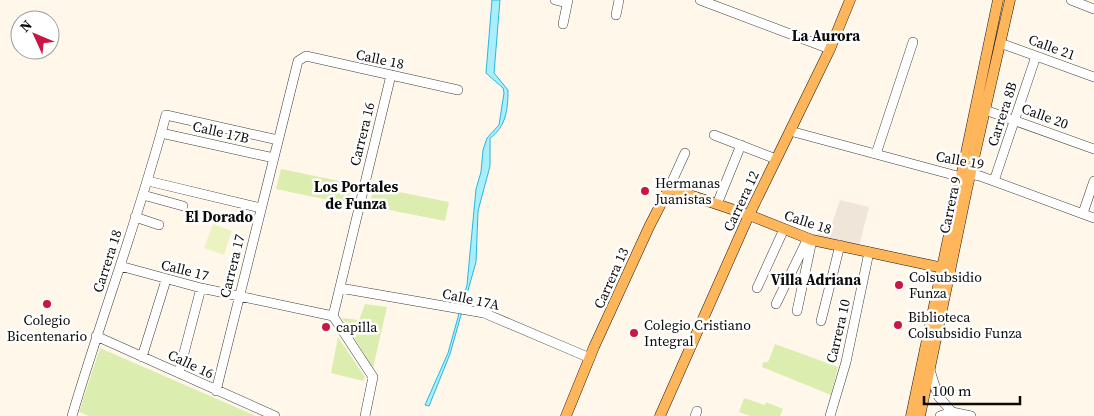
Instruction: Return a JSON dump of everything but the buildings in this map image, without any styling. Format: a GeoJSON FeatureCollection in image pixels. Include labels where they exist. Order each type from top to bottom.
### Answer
{"type":"FeatureCollection","features":[{"type":"Feature","properties":{"kind":"main road","name":"Carrera 12"},"geometry":{"type":"LineString","coordinates":[[660,416],[749,215],[830,49],[850,0]]}},
{"type":"Feature","properties":{"kind":"main road","name":"Carrera 9"},"geometry":{"type":"LineString","coordinates":[[920,416],[998,0]]}},
{"type":"Feature","properties":{"kind":"main road","name":"Carrera 9"},"geometry":{"type":"LineString","coordinates":[[911,416],[943,268],[966,175],[985,110],[1010,0]]}},
{"type":"Feature","properties":{"kind":"main road","name":"Calle 18"},"geometry":{"type":"LineString","coordinates":[[669,188],[749,215],[810,239],[943,268]]}},
{"type":"Feature","properties":{"kind":"main road","name":"Carrera 13"},"geometry":{"type":"LineString","coordinates":[[566,416],[648,227],[669,188]]}},
{"type":"Feature","properties":{"kind":"street"},"geometry":{"type":"LineString","coordinates":[[556,0],[568,1],[563,24]]}},
{"type":"Feature","properties":{"kind":"street"},"geometry":{"type":"LineString","coordinates":[[616,15],[619,0]]}},
{"type":"Feature","properties":{"kind":"street"},"geometry":{"type":"LineString","coordinates":[[700,0],[712,2],[830,49]]}},
{"type":"Feature","properties":{"kind":"street"},"geometry":{"type":"LineString","coordinates":[[1071,0],[1094,9]]}},
{"type":"Feature","properties":{"kind":"street"},"geometry":{"type":"LineString","coordinates":[[876,154],[913,42]]}},
{"type":"Feature","properties":{"kind":"street","name":"Calle 21"},"geometry":{"type":"LineString","coordinates":[[1000,43],[1094,77]]}},
{"type":"Feature","properties":{"kind":"street","name":"Calle 18"},"geometry":{"type":"LineString","coordinates":[[298,61],[306,56],[458,90]]}},
{"type":"Feature","properties":{"kind":"street","name":"Carrera 8B"},"geometry":{"type":"LineString","coordinates":[[994,181],[1036,56]]}},
{"type":"Feature","properties":{"kind":"street","name":"Carrera 17"},"geometry":{"type":"LineString","coordinates":[[216,391],[238,296],[298,61]]}},
{"type":"Feature","properties":{"kind":"street","name":"Carrera 16"},"geometry":{"type":"LineString","coordinates":[[333,316],[391,75]]}},
{"type":"Feature","properties":{"kind":"street","name":"Calle 20"},"geometry":{"type":"LineString","coordinates":[[985,110],[1015,119],[1094,149]]}},
{"type":"Feature","properties":{"kind":"street","name":"Calle 17B"},"geometry":{"type":"LineString","coordinates":[[166,115],[278,140]]}},
{"type":"Feature","properties":{"kind":"street","name":"Carrera 18"},"geometry":{"type":"LineString","coordinates":[[72,416],[96,336],[148,181],[166,115]]}},
{"type":"Feature","properties":{"kind":"street","name":"Calle 19"},"geometry":{"type":"LineString","coordinates":[[790,131],[876,154],[994,181],[1094,218]]}},
{"type":"Feature","properties":{"kind":"street","name":"Calle 17B"},"geometry":{"type":"LineString","coordinates":[[162,133],[274,158]]}},
{"type":"Feature","properties":{"kind":"street"},"geometry":{"type":"LineString","coordinates":[[714,135],[776,159]]}},
{"type":"Feature","properties":{"kind":"street"},"geometry":{"type":"LineString","coordinates":[[717,204],[741,145]]}},
{"type":"Feature","properties":{"kind":"street","name":"Carrera 13"},"geometry":{"type":"LineString","coordinates":[[669,188],[685,153]]}},
{"type":"Feature","properties":{"kind":"street"},"geometry":{"type":"LineString","coordinates":[[148,181],[261,208]]}},
{"type":"Feature","properties":{"kind":"street"},"geometry":{"type":"LineString","coordinates":[[1083,213],[1094,181]]}},
{"type":"Feature","properties":{"kind":"street"},"geometry":{"type":"LineString","coordinates":[[143,195],[183,206]]}},
{"type":"Feature","properties":{"kind":"street"},"geometry":{"type":"LineString","coordinates":[[135,217],[159,225]]}},
{"type":"Feature","properties":{"kind":"street"},"geometry":{"type":"LineString","coordinates":[[757,288],[784,229]]}},
{"type":"Feature","properties":{"kind":"street"},"geometry":{"type":"LineString","coordinates":[[776,304],[810,239]]}},
{"type":"Feature","properties":{"kind":"street"},"geometry":{"type":"LineString","coordinates":[[797,311],[810,239]]}},
{"type":"Feature","properties":{"kind":"street"},"geometry":{"type":"LineString","coordinates":[[821,321],[840,246]]}},
{"type":"Feature","properties":{"kind":"street","name":"Carrera 10"},"geometry":{"type":"LineString","coordinates":[[830,416],[846,362],[869,252]]}},
{"type":"Feature","properties":{"kind":"street","name":"Calle 17"},"geometry":{"type":"LineString","coordinates":[[120,266],[166,280],[333,316]]}},
{"type":"Feature","properties":{"kind":"street"},"geometry":{"type":"LineString","coordinates":[[142,357],[166,280]]}},
{"type":"Feature","properties":{"kind":"street"},"geometry":{"type":"LineString","coordinates":[[179,372],[201,288]]}},
{"type":"Feature","properties":{"kind":"street","name":"Calle 17A"},"geometry":{"type":"LineString","coordinates":[[340,288],[493,316],[590,358]]}},
{"type":"Feature","properties":{"kind":"street"},"geometry":{"type":"LineString","coordinates":[[333,316],[373,377],[365,416]]}},
{"type":"Feature","properties":{"kind":"street","name":"Calle 16"},"geometry":{"type":"LineString","coordinates":[[96,336],[275,416]]}},
{"type":"Feature","properties":{"kind":"street"},"geometry":{"type":"LineString","coordinates":[[930,370],[938,396],[952,412]]}},
{"type":"Feature","properties":{"kind":"street"},"geometry":{"type":"LineString","coordinates":[[940,416],[952,412],[971,416]]}},
{"type":"Feature","properties":{"kind":"green space"},"geometry":{"type":"Polygon","coordinates":[[[281,169],[354,184],[347,204],[276,189],[281,169]]]}},
{"type":"Feature","properties":{"kind":"green space"},"geometry":{"type":"Polygon","coordinates":[[[374,187],[449,202],[445,221],[369,206],[374,187]]]}},
{"type":"Feature","properties":{"kind":"green space"},"geometry":{"type":"Polygon","coordinates":[[[213,224],[232,231],[224,255],[204,248],[213,224]]]}},
{"type":"Feature","properties":{"kind":"green space"},"geometry":{"type":"Polygon","coordinates":[[[365,304],[387,307],[373,368],[342,318],[359,320],[365,304]]]}},
{"type":"Feature","properties":{"kind":"green space"},"geometry":{"type":"Polygon","coordinates":[[[338,337],[365,377],[363,381],[331,373],[338,337]]]}},
{"type":"Feature","properties":{"kind":"green space"},"geometry":{"type":"Polygon","coordinates":[[[775,344],[838,367],[831,395],[762,367],[763,362],[768,362],[775,344]]]}},
{"type":"Feature","properties":{"kind":"green space"},"geometry":{"type":"Polygon","coordinates":[[[100,348],[256,416],[89,416],[79,412],[100,348]]]}},
{"type":"Feature","properties":{"kind":"green space"},"geometry":{"type":"Polygon","coordinates":[[[744,398],[765,405],[766,402],[783,409],[780,416],[750,416],[739,412],[744,398]]]}},
{"type":"Feature","properties":{"kind":"shaded area"},"geometry":{"type":"Polygon","coordinates":[[[840,200],[869,207],[858,250],[817,241],[818,230],[832,224],[840,200]]]}},
{"type":"Feature","properties":{"kind":"water"},"geometry":{"type":"Polygon","coordinates":[[[492,0],[500,0],[494,73],[508,90],[507,111],[500,129],[490,138],[490,166],[478,211],[476,262],[450,354],[429,406],[425,405],[448,353],[467,285],[476,189],[481,172],[483,150],[487,138],[499,125],[504,93],[503,88],[486,73],[492,0]]]}},
{"type":"Feature","properties":{"kind":"place","name":"Hermanas Juanistas"},"geometry":{"type":"Point","coordinates":[645,191]}},
{"type":"Feature","properties":{"kind":"place","name":"Colsubsidio Funza"},"geometry":{"type":"Point","coordinates":[899,285]}},
{"type":"Feature","properties":{"kind":"place","name":"Colegio Bicentenario"},"geometry":{"type":"Point","coordinates":[47,304]}},
{"type":"Feature","properties":{"kind":"place","name":"Biblioteca Colsubsidio Funza"},"geometry":{"type":"Point","coordinates":[898,325]}},
{"type":"Feature","properties":{"kind":"place","name":"capilla"},"geometry":{"type":"Point","coordinates":[326,327]}},
{"type":"Feature","properties":{"kind":"place","name":"Colegio Cristiano Integral"},"geometry":{"type":"Point","coordinates":[634,333]}},
{"type":"Feature","properties":{"kind":"district","name":"La Aurora"},"geometry":{"type":"Point","coordinates":[826,35]}},
{"type":"Feature","properties":{"kind":"district","name":"Los Portales de Funza"},"geometry":{"type":"Point","coordinates":[356,194]}},
{"type":"Feature","properties":{"kind":"district","name":"El Dorado"},"geometry":{"type":"Point","coordinates":[219,216]}},
{"type":"Feature","properties":{"kind":"district","name":"Villa Adriana"},"geometry":{"type":"Point","coordinates":[816,279]}}]}
